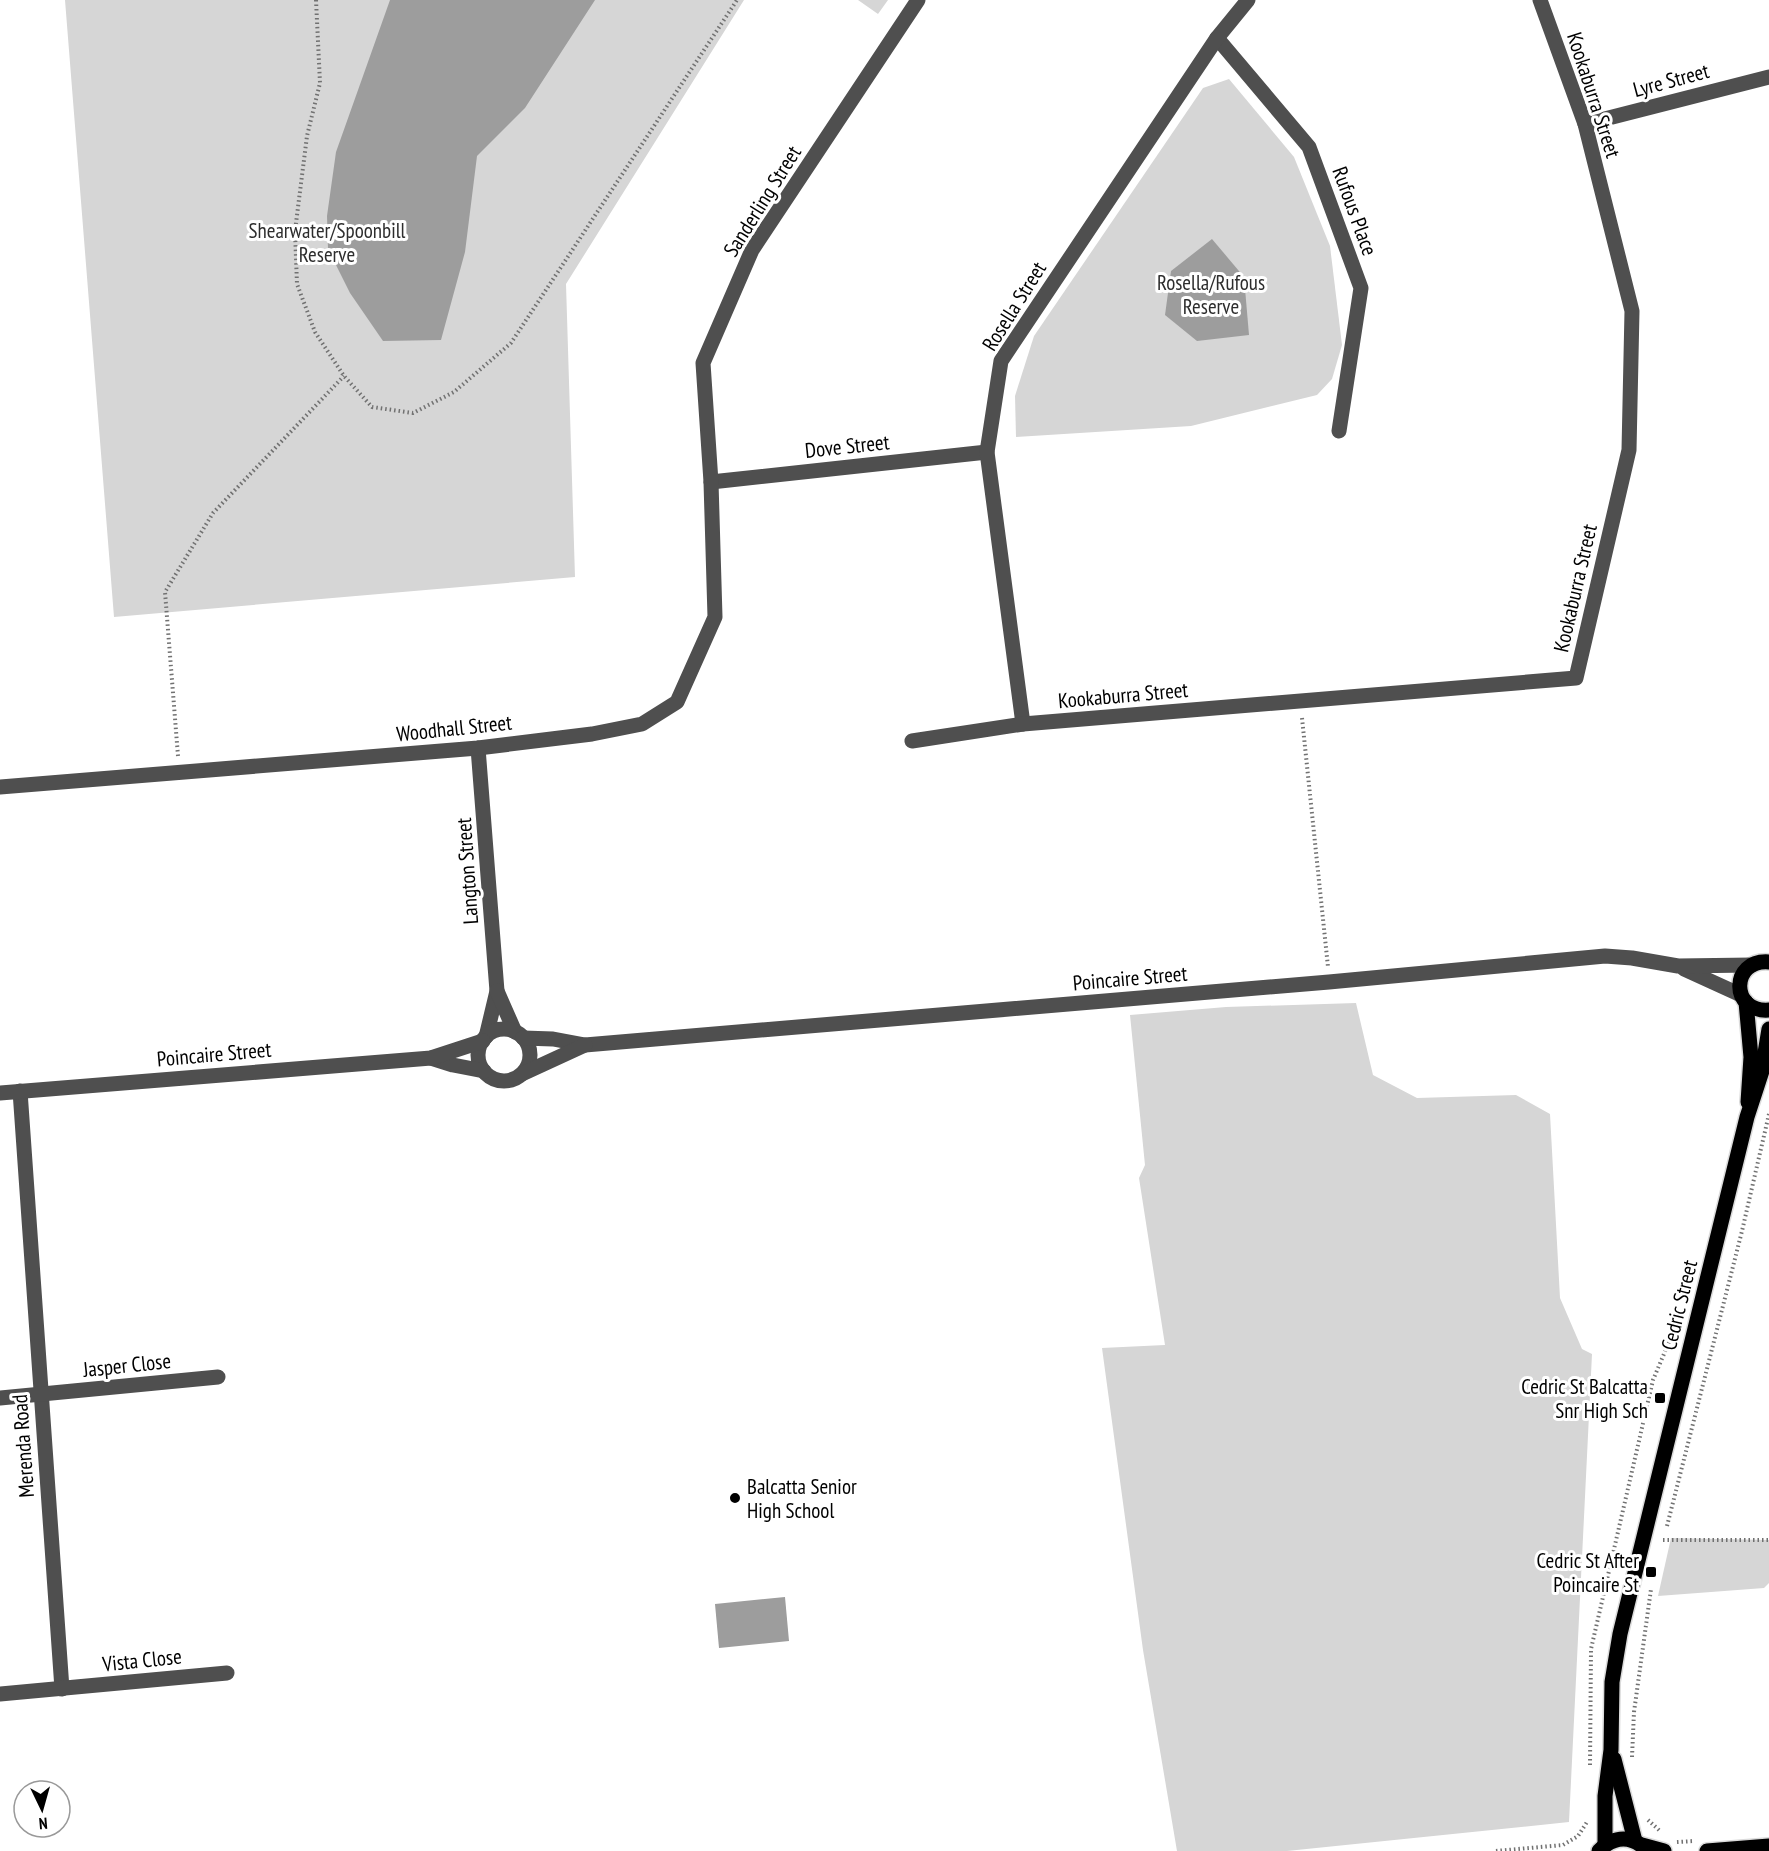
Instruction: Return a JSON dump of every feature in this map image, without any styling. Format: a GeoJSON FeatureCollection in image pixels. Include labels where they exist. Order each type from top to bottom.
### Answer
{"type":"FeatureCollection","features":[{"type":"Feature","properties":{"kind":"main road","name":"Cedric Street"},"geometry":{"type":"LineString","coordinates":[[1747,1117],[1751,1057],[1741,978],[1764,962]]}},
{"type":"Feature","properties":{"kind":"main road"},"geometry":{"type":"LineString","coordinates":[[1743,999],[1758,1010],[1769,1010]]}},
{"type":"Feature","properties":{"kind":"main road","name":"Cedric Street"},"geometry":{"type":"LineString","coordinates":[[1600,1849],[1611,1750],[1612,1682],[1620,1634],[1747,1117],[1762,1071],[1769,1029]]}},
{"type":"Feature","properties":{"kind":"main road","name":"Cedric Street"},"geometry":{"type":"LineString","coordinates":[[1611,1750],[1641,1846]]}},
{"type":"Feature","properties":{"kind":"main road"},"geometry":{"type":"LineString","coordinates":[[1600,1849],[1619,1838],[1641,1846],[1667,1843]]}},
{"type":"Feature","properties":{"kind":"main road"},"geometry":{"type":"LineString","coordinates":[[1706,1845],[1769,1846]]}},
{"type":"Feature","properties":{"kind":"street","name":"Sanderling Street"},"geometry":{"type":"LineString","coordinates":[[711,482],[703,363],[752,249],[918,0]]}},
{"type":"Feature","properties":{"kind":"street","name":"Rosella Street"},"geometry":{"type":"LineString","coordinates":[[1023,724],[987,452],[1001,361],[1217,38],[1248,0]]}},
{"type":"Feature","properties":{"kind":"street","name":"Kookaburra Street"},"geometry":{"type":"LineString","coordinates":[[912,741],[1023,724],[1576,678],[1629,450],[1632,311],[1585,124],[1540,0]]}},
{"type":"Feature","properties":{"kind":"street","name":"Rufous Place"},"geometry":{"type":"LineString","coordinates":[[1217,38],[1310,147],[1361,288],[1339,431]]}},
{"type":"Feature","properties":{"kind":"street","name":"Lyre Street"},"geometry":{"type":"LineString","coordinates":[[1585,124],[1769,77]]}},
{"type":"Feature","properties":{"kind":"street","name":"Dove Street"},"geometry":{"type":"LineString","coordinates":[[711,482],[987,452]]}},
{"type":"Feature","properties":{"kind":"street","name":"Woodhall Street"},"geometry":{"type":"LineString","coordinates":[[0,787],[478,748],[592,734],[642,724],[677,702],[715,617],[711,482]]}},
{"type":"Feature","properties":{"kind":"street","name":"Langton Street"},"geometry":{"type":"LineString","coordinates":[[478,748],[497,992],[484,1039]]}},
{"type":"Feature","properties":{"kind":"street","name":"Poincaire Street"},"geometry":{"type":"LineString","coordinates":[[519,1035],[585,1046],[1605,956],[1678,966],[1764,962]]}},
{"type":"Feature","properties":{"kind":"street","name":"Poincaire Street"},"geometry":{"type":"LineString","coordinates":[[1678,966],[1743,999]]}},
{"type":"Feature","properties":{"kind":"street","name":"Langton Street"},"geometry":{"type":"LineString","coordinates":[[497,992],[519,1035]]}},
{"type":"Feature","properties":{"kind":"street"},"geometry":{"type":"LineString","coordinates":[[500,1030],[519,1035],[528,1047],[530,1057],[528,1066],[522,1074],[502,1081],[494,1079],[484,1071],[479,1059],[479,1049],[484,1039],[500,1030]]}},
{"type":"Feature","properties":{"kind":"street","name":"Poincaire Street"},"geometry":{"type":"LineString","coordinates":[[0,1093],[431,1058],[484,1039]]}},
{"type":"Feature","properties":{"kind":"street","name":"Poincaire Street"},"geometry":{"type":"LineString","coordinates":[[522,1074],[585,1046]]}},
{"type":"Feature","properties":{"kind":"street","name":"Poincaire Street"},"geometry":{"type":"LineString","coordinates":[[431,1058],[484,1071]]}},
{"type":"Feature","properties":{"kind":"street","name":"Merenda Road"},"geometry":{"type":"LineString","coordinates":[[20,1091],[62,1689]]}},
{"type":"Feature","properties":{"kind":"street","name":"Jasper Close"},"geometry":{"type":"LineString","coordinates":[[0,1398],[218,1377]]}},
{"type":"Feature","properties":{"kind":"street","name":"Vista Close"},"geometry":{"type":"LineString","coordinates":[[0,1694],[227,1673]]}},
{"type":"Feature","properties":{"kind":"path"},"geometry":{"type":"LineString","coordinates":[[316,0],[320,83],[307,136],[295,231],[297,284],[315,332],[344,376],[372,407],[413,413],[454,392],[511,343],[737,0]]}},
{"type":"Feature","properties":{"kind":"path"},"geometry":{"type":"LineString","coordinates":[[179,774],[165,592],[213,513],[344,376]]}},
{"type":"Feature","properties":{"kind":"path"},"geometry":{"type":"LineString","coordinates":[[1301,702],[1329,982]]}},
{"type":"Feature","properties":{"kind":"path"},"geometry":{"type":"LineString","coordinates":[[1660,1551],[1742,1231],[1769,1114]]}},
{"type":"Feature","properties":{"kind":"path"},"geometry":{"type":"LineString","coordinates":[[1590,1770],[1591,1648],[1653,1380],[1680,1315]]}},
{"type":"Feature","properties":{"kind":"path"},"geometry":{"type":"LineString","coordinates":[[1663,1540],[1769,1540]]}},
{"type":"Feature","properties":{"kind":"path"},"geometry":{"type":"LineString","coordinates":[[1632,1757],[1635,1701],[1642,1642],[1653,1582]]}},
{"type":"Feature","properties":{"kind":"path"},"geometry":{"type":"LineString","coordinates":[[1496,1851],[1563,1845],[1578,1836],[1592,1814]]}},
{"type":"Feature","properties":{"kind":"path"},"geometry":{"type":"LineString","coordinates":[[1643,1815],[1667,1843],[1706,1845]]}},
{"type":"Feature","properties":{"kind":"green space","name":"Shearwater/Spoonbill Reserve"},"geometry":{"type":"Polygon","coordinates":[[[65,0],[744,0],[566,284],[575,577],[114,617],[65,0]]]}},
{"type":"Feature","properties":{"kind":"green space"},"geometry":{"type":"Polygon","coordinates":[[[858,0],[888,0],[878,14],[858,0]]]}},
{"type":"Feature","properties":{"kind":"green space","name":"Rosella/Rufous Reserve"},"geometry":{"type":"Polygon","coordinates":[[[1229,79],[1294,157],[1330,246],[1342,345],[1332,379],[1317,395],[1191,426],[1016,437],[1015,396],[1034,336],[1203,88],[1229,79]]]}},
{"type":"Feature","properties":{"kind":"green space"},"geometry":{"type":"Polygon","coordinates":[[[1356,1003],[1373,1075],[1417,1098],[1516,1095],[1550,1114],[1560,1298],[1582,1349],[1592,1354],[1569,1822],[1287,1851],[1177,1851],[1143,1650],[1102,1348],[1165,1345],[1139,1178],[1145,1165],[1130,1015],[1226,1007],[1356,1003]]]}},
{"type":"Feature","properties":{"kind":"green space"},"geometry":{"type":"Polygon","coordinates":[[[1671,1538],[1769,1540],[1769,1583],[1764,1588],[1658,1596],[1671,1538]]]}},
{"type":"Feature","properties":{"kind":"shaded area"},"geometry":{"type":"Polygon","coordinates":[[[390,0],[595,0],[525,108],[477,156],[465,252],[441,340],[383,341],[350,293],[328,249],[327,216],[336,152],[390,0]]]}},
{"type":"Feature","properties":{"kind":"shaded area"},"geometry":{"type":"Polygon","coordinates":[[[1212,239],[1244,277],[1249,335],[1197,341],[1165,315],[1171,271],[1212,239]]]}},
{"type":"Feature","properties":{"kind":"shaded area"},"geometry":{"type":"Polygon","coordinates":[[[785,1597],[789,1641],[719,1648],[715,1604],[785,1597]]]}},
{"type":"Feature","properties":{"kind":"place","name":"Cedric St Balcatta Snr High Sch"},"geometry":{"type":"Point","coordinates":[1660,1398]}},
{"type":"Feature","properties":{"kind":"place","name":"Balcatta Senior High School"},"geometry":{"type":"Point","coordinates":[735,1498]}},
{"type":"Feature","properties":{"kind":"place","name":"Cedric St After Poincaire St"},"geometry":{"type":"Point","coordinates":[1651,1572]}}]}
